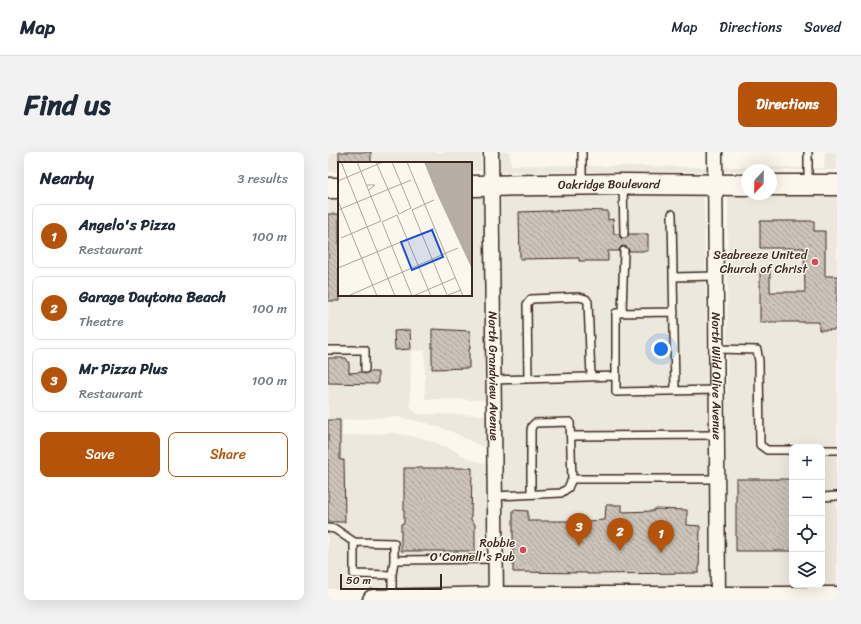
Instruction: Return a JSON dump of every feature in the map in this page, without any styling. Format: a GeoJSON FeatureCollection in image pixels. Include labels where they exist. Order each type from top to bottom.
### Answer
{"type":"FeatureCollection","features":[{"type":"Feature","properties":{"kind":"main road","name":"Oakridge Boulevard"},"geometry":{"type":"LineString","coordinates":[[472,186],[623,184],[741,185]]}},
{"type":"Feature","properties":{"kind":"main road"},"geometry":{"type":"LineString","coordinates":[[777,185],[837,185]]}},
{"type":"Feature","properties":{"kind":"main road"},"geometry":{"type":"LineString","coordinates":[[373,600],[718,599],[837,597]]}},
{"type":"Feature","properties":{"kind":"street","name":"North Grandview Avenue"},"geometry":{"type":"LineString","coordinates":[[491,152],[496,599]]}},
{"type":"Feature","properties":{"kind":"street","name":"North Wild Olive Avenue"},"geometry":{"type":"LineString","coordinates":[[715,152],[718,599]]}},
{"type":"Feature","properties":{"kind":"lane"},"geometry":{"type":"LineString","coordinates":[[582,152],[582,185]]}},
{"type":"Feature","properties":{"kind":"lane"},"geometry":{"type":"LineString","coordinates":[[808,152],[808,185]]}},
{"type":"Feature","properties":{"kind":"lane"},"geometry":{"type":"LineString","coordinates":[[623,184],[624,234]]}},
{"type":"Feature","properties":{"kind":"lane"},"geometry":{"type":"LineString","coordinates":[[672,214],[675,391]]}},
{"type":"Feature","properties":{"kind":"lane"},"geometry":{"type":"LineString","coordinates":[[622,312],[624,251]]}},
{"type":"Feature","properties":{"kind":"lane"},"geometry":{"type":"LineString","coordinates":[[673,277],[716,276]]}},
{"type":"Feature","properties":{"kind":"lane"},"geometry":{"type":"LineString","coordinates":[[528,379],[527,304],[531,299],[579,297],[586,299],[588,302],[591,377]]}},
{"type":"Feature","properties":{"kind":"lane"},"geometry":{"type":"LineString","coordinates":[[674,312],[616,313],[616,392],[717,390]]}},
{"type":"Feature","properties":{"kind":"lane"},"geometry":{"type":"LineString","coordinates":[[716,349],[756,350],[760,361],[760,445],[767,450],[788,450]]}},
{"type":"Feature","properties":{"kind":"lane"},"geometry":{"type":"LineString","coordinates":[[328,350],[365,350],[365,369]]}},
{"type":"Feature","properties":{"kind":"lane"},"geometry":{"type":"LineString","coordinates":[[494,380],[616,376]]}},
{"type":"Feature","properties":{"kind":"lane"},"geometry":{"type":"LineString","coordinates":[[495,496],[562,493],[568,488],[572,479],[570,422],[535,423],[532,426],[531,494]]}},
{"type":"Feature","properties":{"kind":"lane"},"geometry":{"type":"LineString","coordinates":[[571,436],[717,434]]}},
{"type":"Feature","properties":{"kind":"lane"},"geometry":{"type":"LineString","coordinates":[[825,450],[837,450]]}},
{"type":"Feature","properties":{"kind":"lane"},"geometry":{"type":"LineString","coordinates":[[572,479],[717,479]]}},
{"type":"Feature","properties":{"kind":"lane"},"geometry":{"type":"LineString","coordinates":[[825,497],[837,496]]}},
{"type":"Feature","properties":{"kind":"lane"},"geometry":{"type":"LineString","coordinates":[[328,528],[335,528],[354,542],[394,543],[392,600]]}},
{"type":"Feature","properties":{"kind":"lane"},"geometry":{"type":"LineString","coordinates":[[354,542],[354,574],[392,575]]}},
{"type":"Feature","properties":{"kind":"lane"},"geometry":{"type":"LineString","coordinates":[[394,561],[402,559],[496,559]]}},
{"type":"Feature","properties":{"kind":"shaded area"},"geometry":{"type":"Polygon","coordinates":[[[328,152],[481,152],[481,171],[472,171],[472,162],[338,162],[338,172],[328,172],[328,152]]]}},
{"type":"Feature","properties":{"kind":"shaded area"},"geometry":{"type":"Polygon","coordinates":[[[499,152],[510,152],[511,165],[708,167],[708,172],[499,172],[499,152]]]}},
{"type":"Feature","properties":{"kind":"shaded area"},"geometry":{"type":"Polygon","coordinates":[[[825,152],[837,152],[837,170],[777,170],[777,168],[824,168],[825,152]]]}},
{"type":"Feature","properties":{"kind":"shaded area"},"geometry":{"type":"Polygon","coordinates":[[[723,167],[741,167],[741,171],[723,171],[723,167]]]}},
{"type":"Feature","properties":{"kind":"shaded area"},"geometry":{"type":"Polygon","coordinates":[[[484,193],[487,400],[425,399],[425,350],[411,351],[410,407],[417,414],[487,415],[487,447],[478,445],[455,433],[427,423],[396,417],[343,420],[342,436],[393,433],[422,438],[449,448],[472,460],[488,464],[489,590],[328,589],[328,196],[338,196],[338,296],[472,296],[472,194],[484,193]]]}},
{"type":"Feature","properties":{"kind":"shaded area"},"geometry":{"type":"Polygon","coordinates":[[[728,194],[741,194],[741,200],[777,200],[777,194],[837,194],[837,589],[725,590],[728,194]]]}},
{"type":"Feature","properties":{"kind":"shaded area"},"geometry":{"type":"Polygon","coordinates":[[[501,195],[704,195],[711,590],[503,590],[503,451],[501,450],[501,195]]]}},
{"type":"Feature","properties":{"kind":"building"},"geometry":{"type":"Polygon","coordinates":[[[339,152],[371,152],[371,162],[339,162],[339,152]]]}},
{"type":"Feature","properties":{"kind":"building"},"geometry":{"type":"Polygon","coordinates":[[[579,210],[608,211],[608,220],[613,219],[614,234],[619,234],[622,239],[626,238],[629,234],[648,234],[648,251],[629,251],[627,247],[622,246],[619,251],[608,251],[608,261],[579,261],[579,258],[520,259],[519,212],[579,210]]]}},
{"type":"Feature","properties":{"kind":"building"},"geometry":{"type":"Polygon","coordinates":[[[328,214],[338,214],[339,301],[328,301],[328,214]]]}},
{"type":"Feature","properties":{"kind":"building","name":"Seabreeze United Church of Christ"},"geometry":{"type":"Polygon","coordinates":[[[760,221],[814,221],[814,231],[825,231],[825,276],[837,276],[837,330],[819,330],[819,322],[760,322],[760,270],[770,270],[770,292],[805,292],[804,248],[760,248],[760,221]]]}},
{"type":"Feature","properties":{"kind":"building"},"geometry":{"type":"Polygon","coordinates":[[[432,329],[470,331],[469,368],[432,369],[432,329]]]}},
{"type":"Feature","properties":{"kind":"building"},"geometry":{"type":"Polygon","coordinates":[[[410,330],[411,349],[395,350],[394,331],[410,330]]]}},
{"type":"Feature","properties":{"kind":"building"},"geometry":{"type":"Polygon","coordinates":[[[328,358],[346,358],[349,363],[349,373],[362,372],[365,374],[369,372],[378,372],[378,384],[328,383],[328,358]]]}},
{"type":"Feature","properties":{"kind":"building"},"geometry":{"type":"Polygon","coordinates":[[[328,420],[340,420],[340,460],[344,460],[345,522],[328,522],[328,420]]]}},
{"type":"Feature","properties":{"kind":"building"},"geometry":{"type":"Polygon","coordinates":[[[404,468],[472,468],[471,520],[475,524],[475,551],[401,551],[401,524],[404,523],[404,468]]]}},
{"type":"Feature","properties":{"kind":"building"},"geometry":{"type":"Polygon","coordinates":[[[736,479],[789,479],[789,551],[736,551],[736,479]]]}},
{"type":"Feature","properties":{"kind":"building"},"geometry":{"type":"Polygon","coordinates":[[[606,505],[622,505],[622,512],[654,511],[654,509],[687,510],[687,525],[700,526],[699,573],[587,574],[513,572],[513,510],[528,511],[528,521],[605,520],[606,505]]]}},
{"type":"Feature","properties":{"kind":"place","name":"Seabreeze United Church of Christ"},"geometry":{"type":"Point","coordinates":[815,262]}},
{"type":"Feature","properties":{"kind":"place","name":"Mr Pizza Plus"},"geometry":{"type":"Point","coordinates":[579,546]}},
{"type":"Feature","properties":{"kind":"place","name":"Robbie O'Connell's Pub"},"geometry":{"type":"Point","coordinates":[523,550]}},
{"type":"Feature","properties":{"kind":"place","name":"Garage Daytona Beach"},"geometry":{"type":"Point","coordinates":[620,551]}},
{"type":"Feature","properties":{"kind":"place","name":"Angelo's Pizza"},"geometry":{"type":"Point","coordinates":[661,553]}}]}
